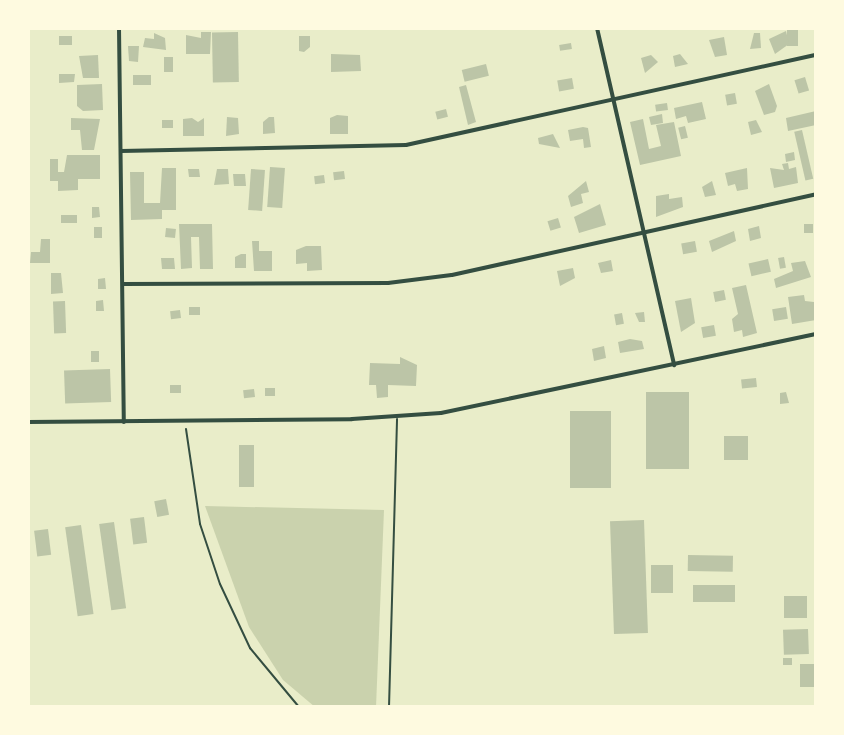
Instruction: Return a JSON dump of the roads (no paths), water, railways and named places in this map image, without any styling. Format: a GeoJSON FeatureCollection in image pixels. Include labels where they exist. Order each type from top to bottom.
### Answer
{"type":"FeatureCollection","features":[{"type":"Feature","properties":{"kind":"street"},"geometry":{"type":"LineString","coordinates":[[119,28],[124,422]]}},
{"type":"Feature","properties":{"kind":"street"},"geometry":{"type":"LineString","coordinates":[[597,28],[674,365]]}},
{"type":"Feature","properties":{"kind":"street"},"geometry":{"type":"LineString","coordinates":[[121,151],[406,145],[613,103],[816,55]]}},
{"type":"Feature","properties":{"kind":"street"},"geometry":{"type":"LineString","coordinates":[[123,284],[412,280],[816,194]]}},
{"type":"Feature","properties":{"kind":"street"},"geometry":{"type":"LineString","coordinates":[[28,422],[397,418],[480,407],[816,334]]}},
{"type":"Feature","properties":{"kind":"lane"},"geometry":{"type":"LineString","coordinates":[[389,707],[397,418]]}}]}
